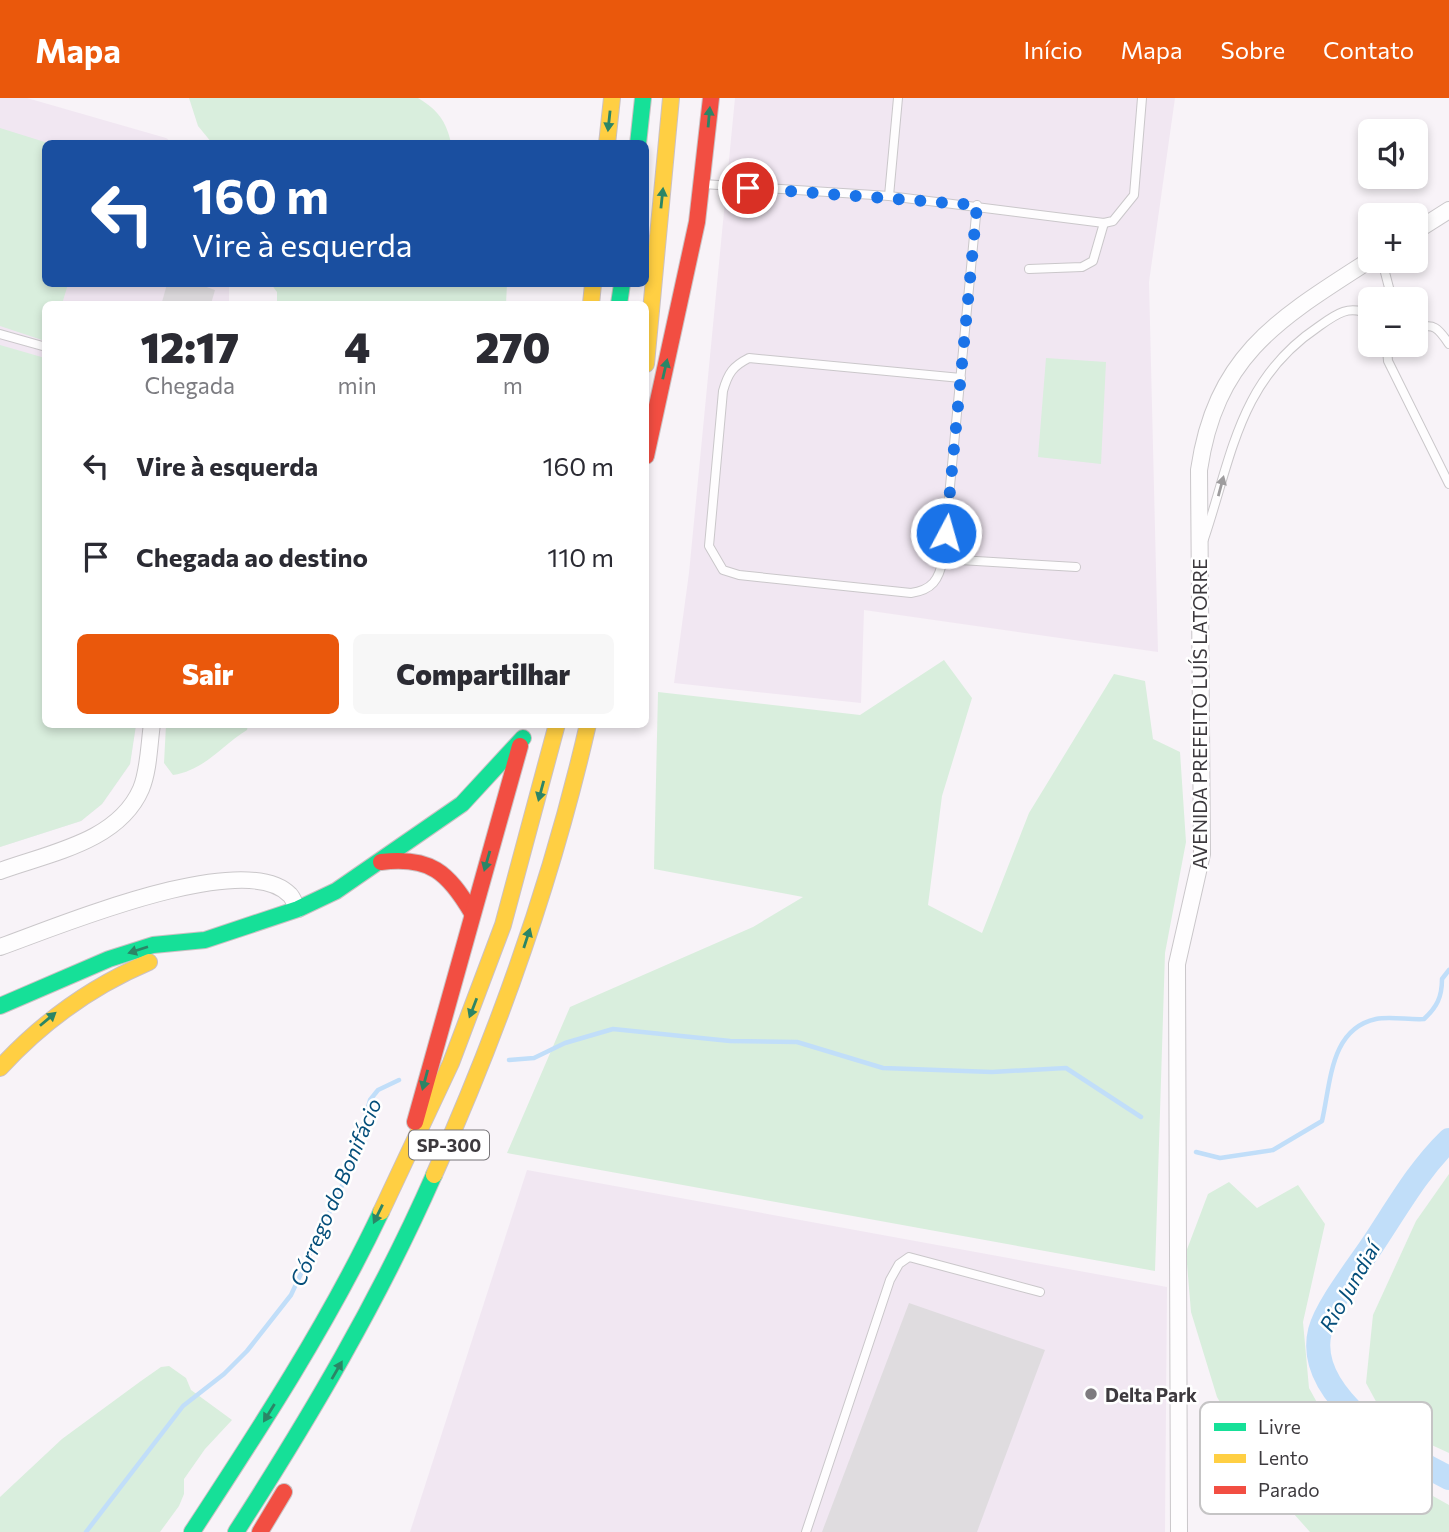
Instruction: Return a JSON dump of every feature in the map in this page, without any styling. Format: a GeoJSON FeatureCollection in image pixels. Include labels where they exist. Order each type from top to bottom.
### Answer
{"type":"FeatureCollection","features":[{"type":"Feature","properties":{"kind":"main road"},"geometry":{"type":"LineString","coordinates":[[607,140],[612,98]]}},
{"type":"Feature","properties":{"kind":"main road"},"geometry":{"type":"LineString","coordinates":[[638,140],[643,98]]}},
{"type":"Feature","properties":{"kind":"main road"},"geometry":{"type":"LineString","coordinates":[[649,332],[671,98]]}},
{"type":"Feature","properties":{"kind":"main road"},"geometry":{"type":"LineString","coordinates":[[649,442],[703,184],[711,98]]}},
{"type":"Feature","properties":{"kind":"main road","name":"SP-300"},"geometry":{"type":"LineString","coordinates":[[191,1532],[324,1324],[349,1280],[451,1063],[503,925],[556,728]]}},
{"type":"Feature","properties":{"kind":"main road","name":"SP-300"},"geometry":{"type":"LineString","coordinates":[[236,1532],[306,1424],[359,1334],[439,1171],[510,988],[587,728]]}},
{"type":"Feature","properties":{"kind":"main road"},"geometry":{"type":"LineString","coordinates":[[408,1153],[524,731]]}},
{"type":"Feature","properties":{"kind":"main road"},"geometry":{"type":"LineString","coordinates":[[0,1068],[46,1020],[67,1004],[122,972],[205,940],[298,909],[335,891],[461,804],[524,731]]}},
{"type":"Feature","properties":{"kind":"main road"},"geometry":{"type":"LineString","coordinates":[[380,862],[399,859],[419,861],[442,871],[461,893],[472,913]]}},
{"type":"Feature","properties":{"kind":"main road"},"geometry":{"type":"LineString","coordinates":[[0,1006],[108,960],[142,949],[205,940]]}},
{"type":"Feature","properties":{"kind":"main road"},"geometry":{"type":"LineString","coordinates":[[331,1411],[374,1332],[450,1170],[510,988]]}},
{"type":"Feature","properties":{"kind":"main road"},"geometry":{"type":"LineString","coordinates":[[260,1532],[294,1476]]}},
{"type":"Feature","properties":{"kind":"street"},"geometry":{"type":"LineString","coordinates":[[1428,223],[1449,210]]}},
{"type":"Feature","properties":{"kind":"street","name":"AVENIDA PREFEITO LUÍS LATORRE"},"geometry":{"type":"LineString","coordinates":[[1179,1532],[1177,964],[1202,853],[1199,470],[1204,439],[1216,400],[1230,374],[1267,333],[1285,318],[1358,269]]}},
{"type":"Feature","properties":{"kind":"street"},"geometry":{"type":"LineString","coordinates":[[0,871],[97,836],[121,816],[142,787],[151,728]]}},
{"type":"Feature","properties":{"kind":"street"},"geometry":{"type":"LineString","coordinates":[[0,947],[97,912],[195,883],[248,881],[278,887],[291,895],[298,909]]}},
{"type":"Feature","properties":{"kind":"lane"},"geometry":{"type":"LineString","coordinates":[[889,197],[898,98]]}},
{"type":"Feature","properties":{"kind":"lane"},"geometry":{"type":"LineString","coordinates":[[703,184],[977,205],[1104,223],[1120,215],[1133,195],[1142,98]]}},
{"type":"Feature","properties":{"kind":"lane"},"geometry":{"type":"LineString","coordinates":[[961,379],[749,358],[727,374],[723,391],[709,546],[723,570],[739,575],[911,593],[924,591],[935,583],[943,559],[961,379],[977,205]]}},
{"type":"Feature","properties":{"kind":"lane"},"geometry":{"type":"LineString","coordinates":[[1029,269],[1083,267],[1093,261],[1104,223]]}},
{"type":"Feature","properties":{"kind":"lane"},"geometry":{"type":"LineString","coordinates":[[1200,551],[1232,439],[1253,393],[1284,356],[1309,332],[1339,312],[1358,309]]}},
{"type":"Feature","properties":{"kind":"lane"},"geometry":{"type":"LineString","coordinates":[[1428,324],[1432,325],[1449,344]]}},
{"type":"Feature","properties":{"kind":"lane"},"geometry":{"type":"LineString","coordinates":[[0,334],[42,346]]}},
{"type":"Feature","properties":{"kind":"lane"},"geometry":{"type":"LineString","coordinates":[[1388,357],[1449,484]]}},
{"type":"Feature","properties":{"kind":"lane"},"geometry":{"type":"LineString","coordinates":[[943,559],[1076,567]]}},
{"type":"Feature","properties":{"kind":"lane"},"geometry":{"type":"LineString","coordinates":[[806,1532],[890,1280],[899,1264],[909,1257],[1040,1292]]}},
{"type":"Feature","properties":{"kind":"shaded area"},"geometry":{"type":"Polygon","coordinates":[[[0,98],[27,98],[168,140],[42,140],[42,287],[229,287],[229,301],[42,301],[42,728],[136,728],[130,764],[102,804],[81,821],[0,847],[0,98]]]}},
{"type":"Feature","properties":{"kind":"shaded area"},"geometry":{"type":"Polygon","coordinates":[[[735,98],[1175,98],[1149,282],[1158,652],[864,610],[861,703],[674,683],[689,573],[735,98]]]}},
{"type":"Feature","properties":{"kind":"shaded area"},"geometry":{"type":"Polygon","coordinates":[[[527,1170],[1167,1287],[1165,1532],[410,1532],[527,1170]]]}},
{"type":"Feature","properties":{"kind":"green space"},"geometry":{"type":"Polygon","coordinates":[[[189,98],[418,98],[440,117],[450,140],[210,140],[198,126],[189,98]]]}},
{"type":"Feature","properties":{"kind":"green space"},"geometry":{"type":"Polygon","coordinates":[[[0,128],[42,141],[42,287],[67,287],[63,301],[42,301],[42,340],[0,326],[0,128]]]}},
{"type":"Feature","properties":{"kind":"green space"},"geometry":{"type":"Polygon","coordinates":[[[273,287],[507,287],[506,301],[277,301],[277,292],[273,287]]]}},
{"type":"Feature","properties":{"kind":"green space"},"geometry":{"type":"Polygon","coordinates":[[[0,345],[42,357],[42,728],[136,728],[130,764],[102,804],[81,821],[0,847],[0,345]]]}},
{"type":"Feature","properties":{"kind":"green space"},"geometry":{"type":"Polygon","coordinates":[[[1046,358],[1106,362],[1101,464],[1038,457],[1046,358]]]}},
{"type":"Feature","properties":{"kind":"green space"},"geometry":{"type":"Polygon","coordinates":[[[944,660],[972,698],[942,796],[928,905],[982,933],[1029,813],[1114,674],[1145,681],[1153,739],[1180,752],[1186,842],[1165,953],[1155,1271],[507,1153],[570,1007],[753,927],[803,897],[654,869],[658,692],[860,715],[944,660]]]}},
{"type":"Feature","properties":{"kind":"green space"},"geometry":{"type":"Polygon","coordinates":[[[166,728],[247,728],[194,768],[173,775],[164,763],[166,728]]]}},
{"type":"Feature","properties":{"kind":"green space"},"geometry":{"type":"Polygon","coordinates":[[[1449,1174],[1449,1453],[1432,1445],[1432,1402],[1376,1402],[1366,1383],[1373,1315],[1416,1221],[1449,1174]]]}},
{"type":"Feature","properties":{"kind":"green space"},"geometry":{"type":"Polygon","coordinates":[[[1229,1182],[1257,1208],[1298,1185],[1325,1224],[1303,1322],[1309,1388],[1317,1402],[1220,1402],[1217,1397],[1191,1312],[1186,1252],[1208,1194],[1229,1182]]]}},
{"type":"Feature","properties":{"kind":"green space"},"geometry":{"type":"Polygon","coordinates":[[[169,1366],[186,1378],[191,1390],[232,1420],[205,1449],[184,1479],[184,1494],[179,1506],[160,1532],[0,1532],[0,1497],[62,1439],[161,1367],[169,1366]]]}},
{"type":"Feature","properties":{"kind":"green space"},"geometry":{"type":"Polygon","coordinates":[[[1432,1495],[1449,1505],[1449,1532],[1310,1532],[1294,1514],[1432,1514],[1432,1495]]]}},
{"type":"Feature","properties":{"kind":"building"},"geometry":{"type":"Polygon","coordinates":[[[166,287],[206,287],[215,290],[212,301],[162,301],[166,287]]]}},
{"type":"Feature","properties":{"kind":"building"},"geometry":{"type":"Polygon","coordinates":[[[909,1303],[1045,1350],[977,1532],[822,1532],[909,1303]]]}},
{"type":"Feature","properties":{"kind":"waterway","name":"Córrego do Bonifácio"},"geometry":{"type":"LineString","coordinates":[[1196,1152],[1220,1158],[1273,1150],[1322,1121],[1335,1059],[1349,1034],[1376,1019],[1424,1019],[1438,1001],[1442,979],[1449,970]]}},
{"type":"Feature","properties":{"kind":"waterway","name":"Córrego do Bonifácio"},"geometry":{"type":"LineString","coordinates":[[509,1060],[534,1058],[565,1043],[613,1029],[730,1041],[797,1042],[883,1068],[992,1072],[1066,1068],[1141,1117]]}},
{"type":"Feature","properties":{"kind":"waterway","name":"Córrego do Bonifácio"},"geometry":{"type":"LineString","coordinates":[[86,1532],[183,1406],[224,1374],[247,1351],[291,1295],[351,1166],[370,1100],[378,1090],[399,1080]]}},
{"type":"Feature","properties":{"kind":"waterway","name":"Rio Jundiaí"},"geometry":{"type":"LineString","coordinates":[[1344,1402],[1327,1378],[1319,1355],[1323,1321],[1418,1177],[1449,1140]]}},
{"type":"Feature","properties":{"kind":"waterway","name":"Rio Jundiaí"},"geometry":{"type":"LineString","coordinates":[[1432,1469],[1449,1478]]}},
{"type":"Feature","properties":{"kind":"traffic: fast"},"geometry":{"type":"LineString","coordinates":[[638,140],[643,98]]}},
{"type":"Feature","properties":{"kind":"traffic: fast"},"geometry":{"type":"LineString","coordinates":[[619,301],[622,287]]}},
{"type":"Feature","properties":{"kind":"traffic: fast"},"geometry":{"type":"LineString","coordinates":[[0,1006],[109,959],[153,945],[205,940],[298,909],[336,891],[462,804],[523,738]]}},
{"type":"Feature","properties":{"kind":"traffic: fast"},"geometry":{"type":"LineString","coordinates":[[236,1532],[367,1313],[434,1175]]}},
{"type":"Feature","properties":{"kind":"traffic: fast"},"geometry":{"type":"LineString","coordinates":[[192,1532],[316,1335],[381,1212]]}},
{"type":"Feature","properties":{"kind":"traffic: slow"},"geometry":{"type":"LineString","coordinates":[[607,140],[612,98]]}},
{"type":"Feature","properties":{"kind":"traffic: slow"},"geometry":{"type":"LineString","coordinates":[[649,332],[671,98]]}},
{"type":"Feature","properties":{"kind":"traffic: slow"},"geometry":{"type":"LineString","coordinates":[[591,301],[593,287]]}},
{"type":"Feature","properties":{"kind":"traffic: slow"},"geometry":{"type":"LineString","coordinates":[[381,1212],[451,1063],[503,925],[556,728]]}},
{"type":"Feature","properties":{"kind":"traffic: slow"},"geometry":{"type":"LineString","coordinates":[[434,1175],[480,1066],[522,953],[558,839],[587,728]]}},
{"type":"Feature","properties":{"kind":"traffic: slow"},"geometry":{"type":"LineString","coordinates":[[0,1068],[33,1035],[68,1007],[107,982],[149,962]]}},
{"type":"Feature","properties":{"kind":"traffic: jam"},"geometry":{"type":"LineString","coordinates":[[649,442],[697,222],[711,98]]}},
{"type":"Feature","properties":{"kind":"traffic: jam"},"geometry":{"type":"LineString","coordinates":[[415,1122],[520,746]]}},
{"type":"Feature","properties":{"kind":"traffic: jam"},"geometry":{"type":"LineString","coordinates":[[381,862],[413,862],[436,870],[455,887],[472,913]]}},
{"type":"Feature","properties":{"kind":"traffic: jam"},"geometry":{"type":"LineString","coordinates":[[260,1532],[284,1492]]}},
{"type":"Feature","properties":{"kind":"place","name":"Delta Park"},"geometry":{"type":"Point","coordinates":[1091,1394]}},
{"type":"Feature","properties":{"kind":"route"},"geometry":{"type":"LineString","coordinates":[[748,188],[977,205],[946,533]]}}]}
